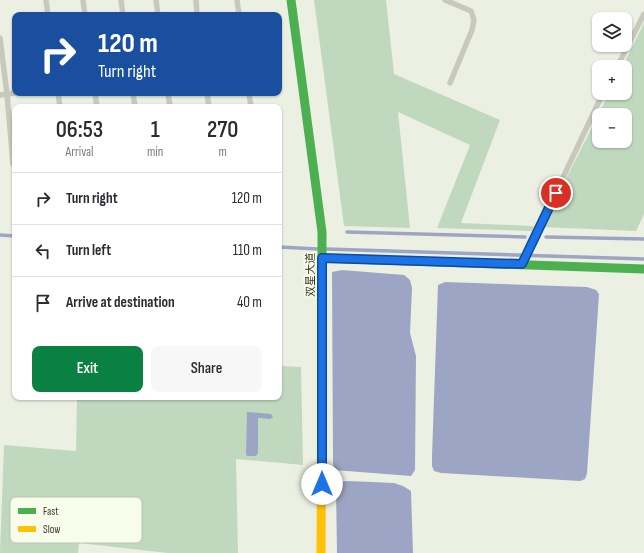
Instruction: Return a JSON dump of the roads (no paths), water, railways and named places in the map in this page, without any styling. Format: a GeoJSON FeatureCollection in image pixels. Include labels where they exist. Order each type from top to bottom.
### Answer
{"type":"FeatureCollection","features":[{"type":"Feature","properties":{"kind":"street","name":"双星大道"},"geometry":{"type":"LineString","coordinates":[[291,0],[322,232],[321,553]]}},
{"type":"Feature","properties":{"kind":"street"},"geometry":{"type":"LineString","coordinates":[[322,256],[644,269]]}},
{"type":"Feature","properties":{"kind":"lane"},"geometry":{"type":"LineString","coordinates":[[46,0],[48,12]]}},
{"type":"Feature","properties":{"kind":"lane"},"geometry":{"type":"LineString","coordinates":[[83,0],[85,12]]}},
{"type":"Feature","properties":{"kind":"lane"},"geometry":{"type":"LineString","coordinates":[[121,0],[123,12]]}},
{"type":"Feature","properties":{"kind":"lane"},"geometry":{"type":"LineString","coordinates":[[156,0],[158,12]]}},
{"type":"Feature","properties":{"kind":"lane"},"geometry":{"type":"LineString","coordinates":[[196,0],[197,12]]}},
{"type":"Feature","properties":{"kind":"lane"},"geometry":{"type":"LineString","coordinates":[[237,0],[239,12]]}},
{"type":"Feature","properties":{"kind":"lane"},"geometry":{"type":"LineString","coordinates":[[445,0],[471,11],[474,20],[472,30],[450,83]]}},
{"type":"Feature","properties":{"kind":"lane"},"geometry":{"type":"LineString","coordinates":[[621,60],[644,14]]}},
{"type":"Feature","properties":{"kind":"lane"},"geometry":{"type":"LineString","coordinates":[[0,38],[7,94],[12,164]]}},
{"type":"Feature","properties":{"kind":"lane"},"geometry":{"type":"LineString","coordinates":[[0,95],[12,93]]}},
{"type":"Feature","properties":{"kind":"lane"},"geometry":{"type":"LineString","coordinates":[[522,264],[600,100]]}},
{"type":"Feature","properties":{"kind":"water"},"geometry":{"type":"Polygon","coordinates":[[[342,270],[404,275],[410,280],[412,288],[410,333],[416,356],[415,470],[411,476],[334,470],[332,272],[342,270]]]}},
{"type":"Feature","properties":{"kind":"water"},"geometry":{"type":"Polygon","coordinates":[[[445,282],[587,287],[596,290],[599,294],[587,473],[585,479],[580,481],[441,473],[434,471],[432,466],[432,456],[438,285],[445,282]]]}},
{"type":"Feature","properties":{"kind":"water"},"geometry":{"type":"Polygon","coordinates":[[[247,412],[271,414],[273,417],[270,419],[258,418],[258,453],[256,456],[247,456],[246,453],[247,412]]]}},
{"type":"Feature","properties":{"kind":"water"},"geometry":{"type":"Polygon","coordinates":[[[339,482],[394,483],[411,491],[413,553],[337,553],[336,489],[339,482]]]}},
{"type":"Feature","properties":{"kind":"waterway"},"geometry":{"type":"LineString","coordinates":[[347,232],[525,237]]}},
{"type":"Feature","properties":{"kind":"waterway"},"geometry":{"type":"LineString","coordinates":[[0,235],[12,236]]}},
{"type":"Feature","properties":{"kind":"waterway"},"geometry":{"type":"LineString","coordinates":[[546,237],[644,239]]}},
{"type":"Feature","properties":{"kind":"waterway"},"geometry":{"type":"LineString","coordinates":[[282,247],[318,249]]}},
{"type":"Feature","properties":{"kind":"waterway"},"geometry":{"type":"LineString","coordinates":[[326,249],[644,259]]}}]}
